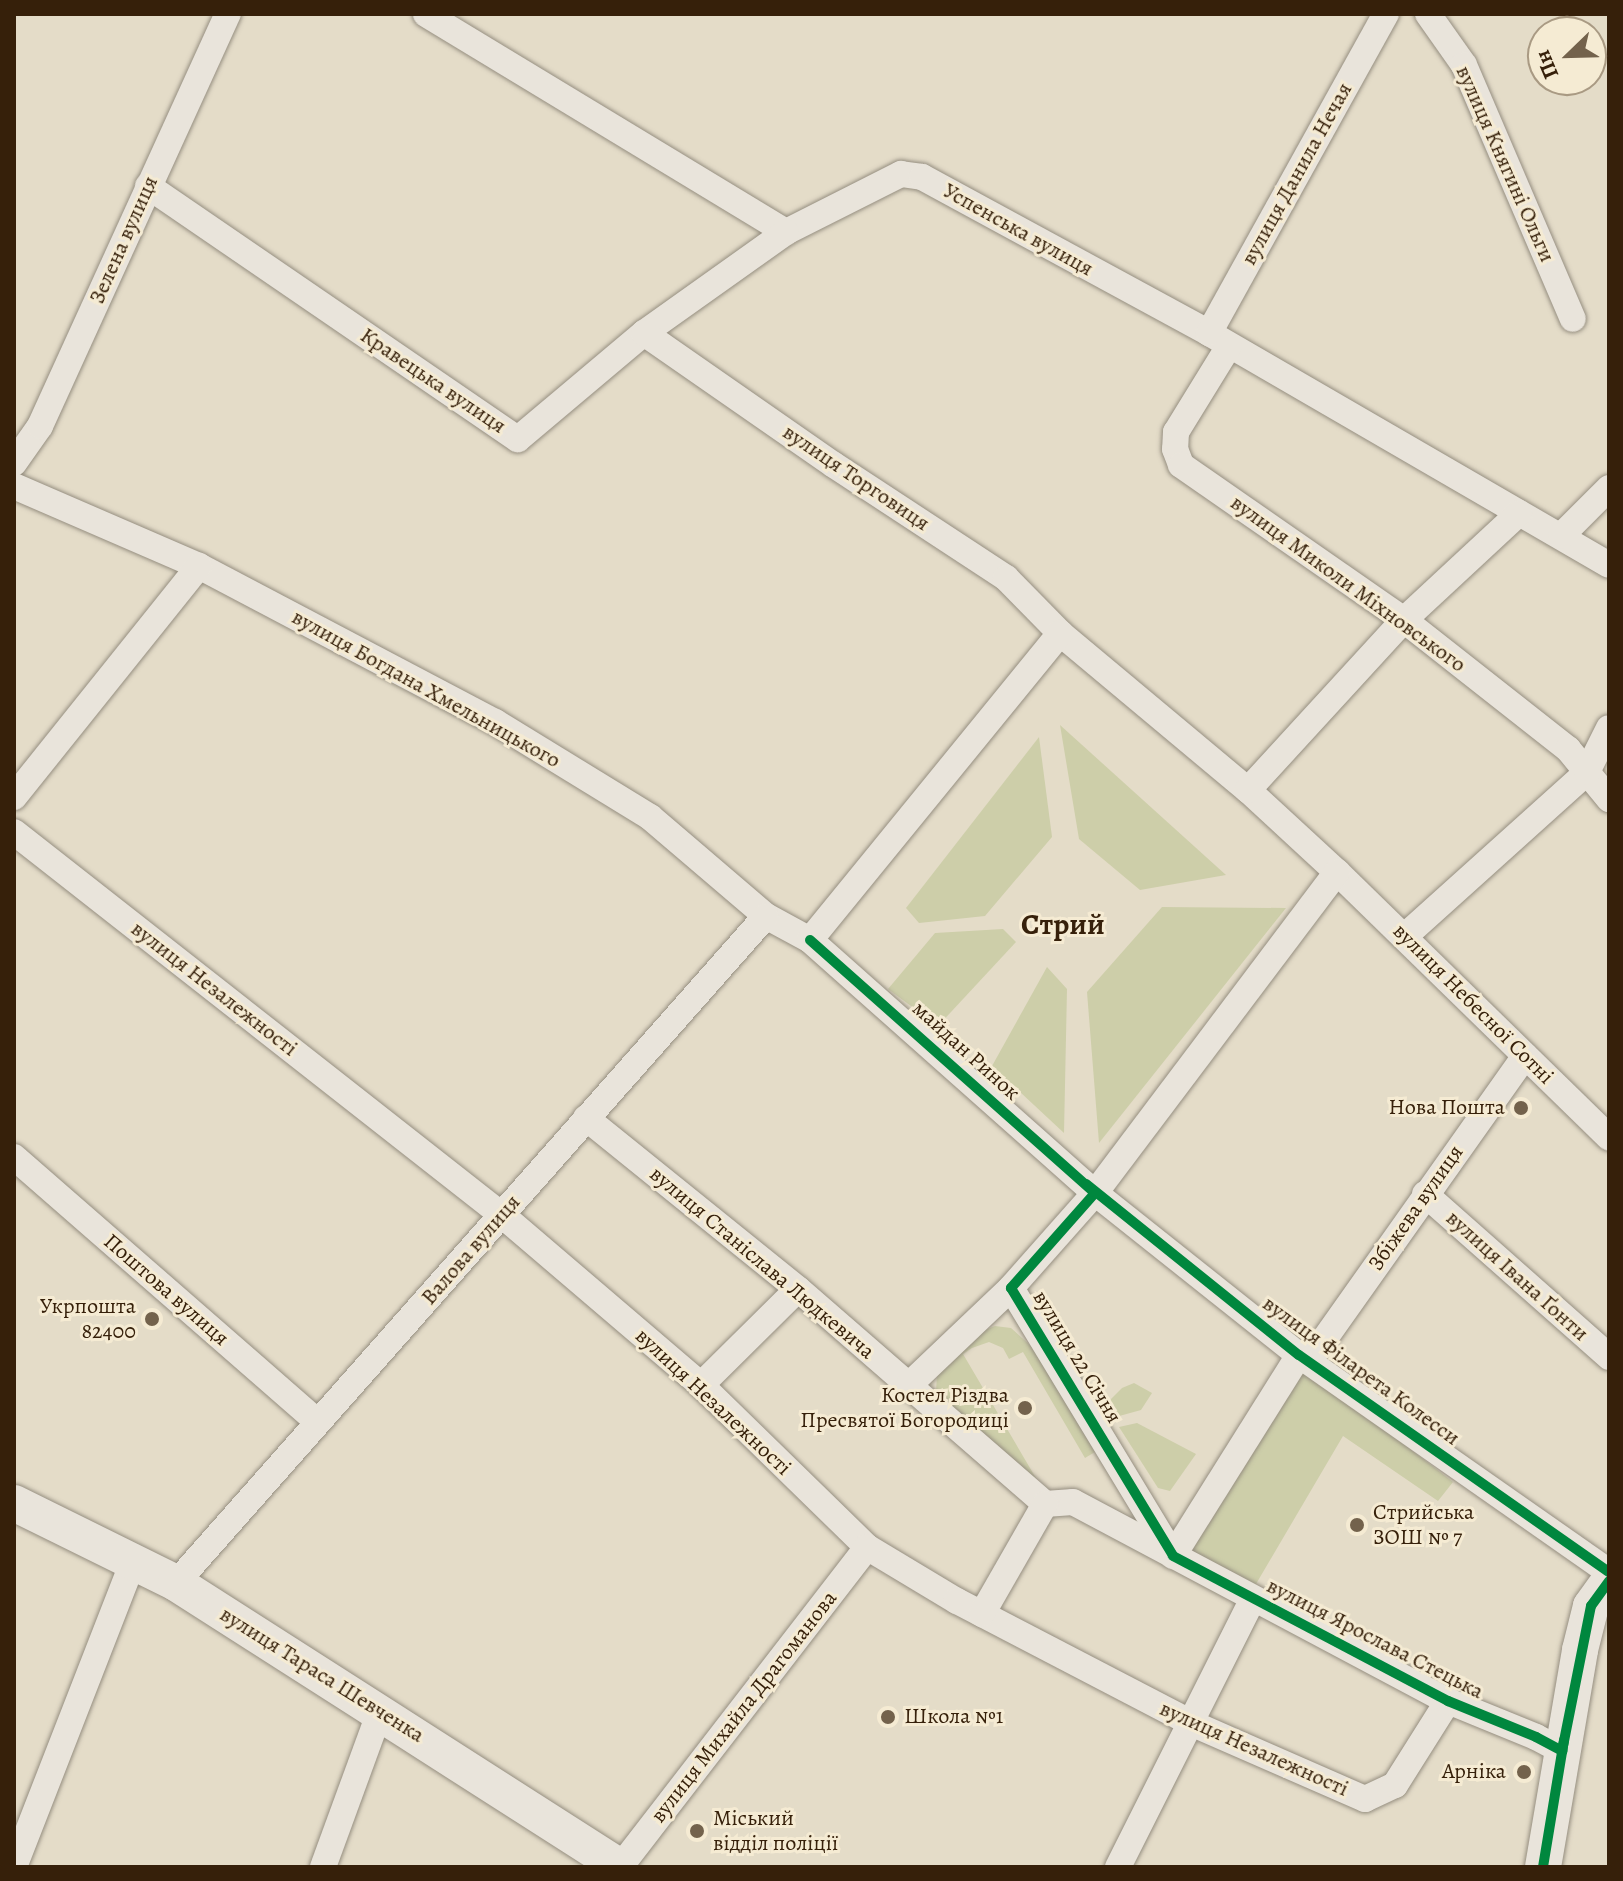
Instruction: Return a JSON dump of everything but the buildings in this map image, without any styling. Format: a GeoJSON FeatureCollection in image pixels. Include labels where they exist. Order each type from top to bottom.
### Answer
{"type":"FeatureCollection","features":[{"type":"Feature","properties":{"kind":"main road","name":"вулиця Тараса Шевченка"},"geometry":{"type":"LineString","coordinates":[[14,1503],[176,1583],[620,1867]]}},
{"type":"Feature","properties":{"kind":"main road"},"geometry":{"type":"LineString","coordinates":[[1543,1867],[1591,1606],[1609,1581]]}},
{"type":"Feature","properties":{"kind":"street","name":"Зелена вулиця"},"geometry":{"type":"LineString","coordinates":[[14,463],[40,426],[228,14]]}},
{"type":"Feature","properties":{"kind":"street"},"geometry":{"type":"LineString","coordinates":[[426,14],[786,232]]}},
{"type":"Feature","properties":{"kind":"street","name":"вулиця Данила Нечая"},"geometry":{"type":"LineString","coordinates":[[1219,340],[1386,14]]}},
{"type":"Feature","properties":{"kind":"street","name":"вулиця Княгині Ольги"},"geometry":{"type":"LineString","coordinates":[[1428,14],[1464,65],[1573,319]]}},
{"type":"Feature","properties":{"kind":"street","name":"Успенська вулиця"},"geometry":{"type":"LineString","coordinates":[[786,232],[901,174],[922,177],[1219,340],[1609,565]]}},
{"type":"Feature","properties":{"kind":"street","name":"Кравецька вулиця"},"geometry":{"type":"LineString","coordinates":[[148,186],[518,439],[644,333],[786,232]]}},
{"type":"Feature","properties":{"kind":"street","name":"вулиця Торговиця"},"geometry":{"type":"LineString","coordinates":[[644,333],[834,465],[1006,578],[1060,633]]}},
{"type":"Feature","properties":{"kind":"street","name":"вулиця Миколи Міхновського"},"geometry":{"type":"LineString","coordinates":[[1219,340],[1176,432],[1175,449],[1181,465],[1404,620],[1568,749],[1609,799]]}},
{"type":"Feature","properties":{"kind":"street","name":"вулиця Богдана Хмельницького"},"geometry":{"type":"LineString","coordinates":[[14,486],[199,566],[495,722],[650,817],[766,916],[810,940]]}},
{"type":"Feature","properties":{"kind":"street"},"geometry":{"type":"LineString","coordinates":[[1561,536],[1609,488]]}},
{"type":"Feature","properties":{"kind":"street"},"geometry":{"type":"LineString","coordinates":[[1248,790],[1404,620],[1519,513]]}},
{"type":"Feature","properties":{"kind":"street"},"geometry":{"type":"LineString","coordinates":[[14,797],[199,566]]}},
{"type":"Feature","properties":{"kind":"street"},"geometry":{"type":"LineString","coordinates":[[810,940],[1060,633],[1248,790],[1337,872],[1095,1193]]}},
{"type":"Feature","properties":{"kind":"street"},"geometry":{"type":"LineString","coordinates":[[1405,936],[1587,772],[1609,728]]}},
{"type":"Feature","properties":{"kind":"street","name":"вулиця Незалежності"},"geometry":{"type":"LineString","coordinates":[[14,832],[502,1215],[701,1385],[867,1547],[982,1614],[1191,1723],[1365,1799],[1395,1785],[1448,1701]]}},
{"type":"Feature","properties":{"kind":"street","name":"вулиця Небесної Сотні"},"geometry":{"type":"LineString","coordinates":[[1337,872],[1609,1137]]}},
{"type":"Feature","properties":{"kind":"street","name":"Валова вулиця"},"geometry":{"type":"LineString","coordinates":[[176,1583],[766,916]]}},
{"type":"Feature","properties":{"kind":"street","name":"майдан Ринок"},"geometry":{"type":"LineString","coordinates":[[810,940],[1095,1193]]}},
{"type":"Feature","properties":{"kind":"street","name":"Збіжева вулиця"},"geometry":{"type":"LineString","coordinates":[[1173,1556],[1304,1358],[1525,1056]]}},
{"type":"Feature","properties":{"kind":"street","name":"вулиця Станіслава Людкевича"},"geometry":{"type":"LineString","coordinates":[[586,1118],[798,1289],[1045,1504]]}},
{"type":"Feature","properties":{"kind":"street","name":"Поштова вулиця"},"geometry":{"type":"LineString","coordinates":[[14,1157],[318,1422]]}},
{"type":"Feature","properties":{"kind":"street","name":"вулиця 22 Січня"},"geometry":{"type":"LineString","coordinates":[[908,1386],[1011,1288],[1095,1193]]}},
{"type":"Feature","properties":{"kind":"street","name":"вулиця Філарета Колесси"},"geometry":{"type":"LineString","coordinates":[[1095,1193],[1304,1358],[1609,1572]]}},
{"type":"Feature","properties":{"kind":"street","name":"вулиця Івана Ґонти"},"geometry":{"type":"LineString","coordinates":[[1425,1194],[1609,1357]]}},
{"type":"Feature","properties":{"kind":"street","name":"вулиця 22 Січня"},"geometry":{"type":"LineString","coordinates":[[1011,1288],[1173,1556]]}},
{"type":"Feature","properties":{"kind":"street"},"geometry":{"type":"LineString","coordinates":[[701,1385],[798,1289]]}},
{"type":"Feature","properties":{"kind":"street","name":"вулиця Ярослава Стецька"},"geometry":{"type":"LineString","coordinates":[[1045,1504],[1073,1502],[1252,1600],[1448,1701],[1562,1751]]}},
{"type":"Feature","properties":{"kind":"street"},"geometry":{"type":"LineString","coordinates":[[982,1614],[1045,1504]]}},
{"type":"Feature","properties":{"kind":"street","name":"вулиця Михайла Драгоманова"},"geometry":{"type":"LineString","coordinates":[[620,1867],[867,1547]]}},
{"type":"Feature","properties":{"kind":"street"},"geometry":{"type":"LineString","coordinates":[[14,1867],[134,1560]]}},
{"type":"Feature","properties":{"kind":"street"},"geometry":{"type":"LineString","coordinates":[[1118,1867],[1252,1600]]}},
{"type":"Feature","properties":{"kind":"street"},"geometry":{"type":"LineString","coordinates":[[323,1867],[380,1711]]}},
{"type":"Feature","properties":{"kind":"green space"},"geometry":{"type":"Polygon","coordinates":[[[1060,725],[1226,875],[1140,890],[1079,839],[1060,725]]]}},
{"type":"Feature","properties":{"kind":"green space"},"geometry":{"type":"Polygon","coordinates":[[[1039,737],[1052,837],[985,916],[919,923],[906,908],[1039,737]]]}},
{"type":"Feature","properties":{"kind":"green space"},"geometry":{"type":"Polygon","coordinates":[[[1162,907],[1286,908],[1099,1143],[1087,992],[1162,907]]]}},
{"type":"Feature","properties":{"kind":"green space"},"geometry":{"type":"Polygon","coordinates":[[[1003,929],[1016,942],[938,1026],[888,989],[935,933],[1003,929]]]}},
{"type":"Feature","properties":{"kind":"green space"},"geometry":{"type":"Polygon","coordinates":[[[1047,967],[1067,989],[1064,1133],[992,1066],[1047,967]]]}},
{"type":"Feature","properties":{"kind":"green space"},"geometry":{"type":"Polygon","coordinates":[[[995,1326],[1011,1328],[1033,1348],[1095,1452],[1085,1458],[1023,1352],[1009,1359],[1003,1348],[989,1342],[972,1348],[963,1354],[1040,1485],[936,1392],[937,1374],[985,1330],[995,1326]]]}},
{"type":"Feature","properties":{"kind":"green space"},"geometry":{"type":"Polygon","coordinates":[[[1307,1370],[1453,1482],[1438,1501],[1343,1436],[1256,1584],[1195,1554],[1191,1547],[1301,1372],[1307,1370]]]}},
{"type":"Feature","properties":{"kind":"green space"},"geometry":{"type":"Polygon","coordinates":[[[1134,1383],[1152,1393],[1141,1410],[1112,1418],[1104,1406],[1122,1388],[1134,1383]]]}},
{"type":"Feature","properties":{"kind":"green space"},"geometry":{"type":"Polygon","coordinates":[[[1137,1423],[1196,1454],[1170,1491],[1158,1488],[1119,1427],[1137,1423]]]}},
{"type":"Feature","properties":{"kind":"cycle path"},"geometry":{"type":"LineString","coordinates":[[810,940],[1095,1193],[1011,1288],[1173,1556],[1448,1701],[1562,1751],[1591,1606],[1609,1581]]}},
{"type":"Feature","properties":{"kind":"cycle path"},"geometry":{"type":"LineString","coordinates":[[1086,1184],[1299,1355],[1609,1572]]}},
{"type":"Feature","properties":{"kind":"cycle path"},"geometry":{"type":"LineString","coordinates":[[1543,1867],[1564,1740]]}},
{"type":"Feature","properties":{"kind":"place","name":"Нова Пошта"},"geometry":{"type":"Point","coordinates":[1521,1108]}},
{"type":"Feature","properties":{"kind":"place","name":"Укрпошта 82400"},"geometry":{"type":"Point","coordinates":[152,1319]}},
{"type":"Feature","properties":{"kind":"place","name":"Костел Різдва Пресвятої Богородиці"},"geometry":{"type":"Point","coordinates":[1025,1408]}},
{"type":"Feature","properties":{"kind":"place","name":"Стрийська ЗОШ № 7"},"geometry":{"type":"Point","coordinates":[1357,1525]}},
{"type":"Feature","properties":{"kind":"place","name":"Школа №1"},"geometry":{"type":"Point","coordinates":[888,1717]}},
{"type":"Feature","properties":{"kind":"place","name":"Арніка"},"geometry":{"type":"Point","coordinates":[1524,1772]}},
{"type":"Feature","properties":{"kind":"place","name":"Міський відділ поліції"},"geometry":{"type":"Point","coordinates":[697,1831]}},
{"type":"Feature","properties":{"kind":"district","name":"Стрий"},"geometry":{"type":"Point","coordinates":[1063,924]}}]}
